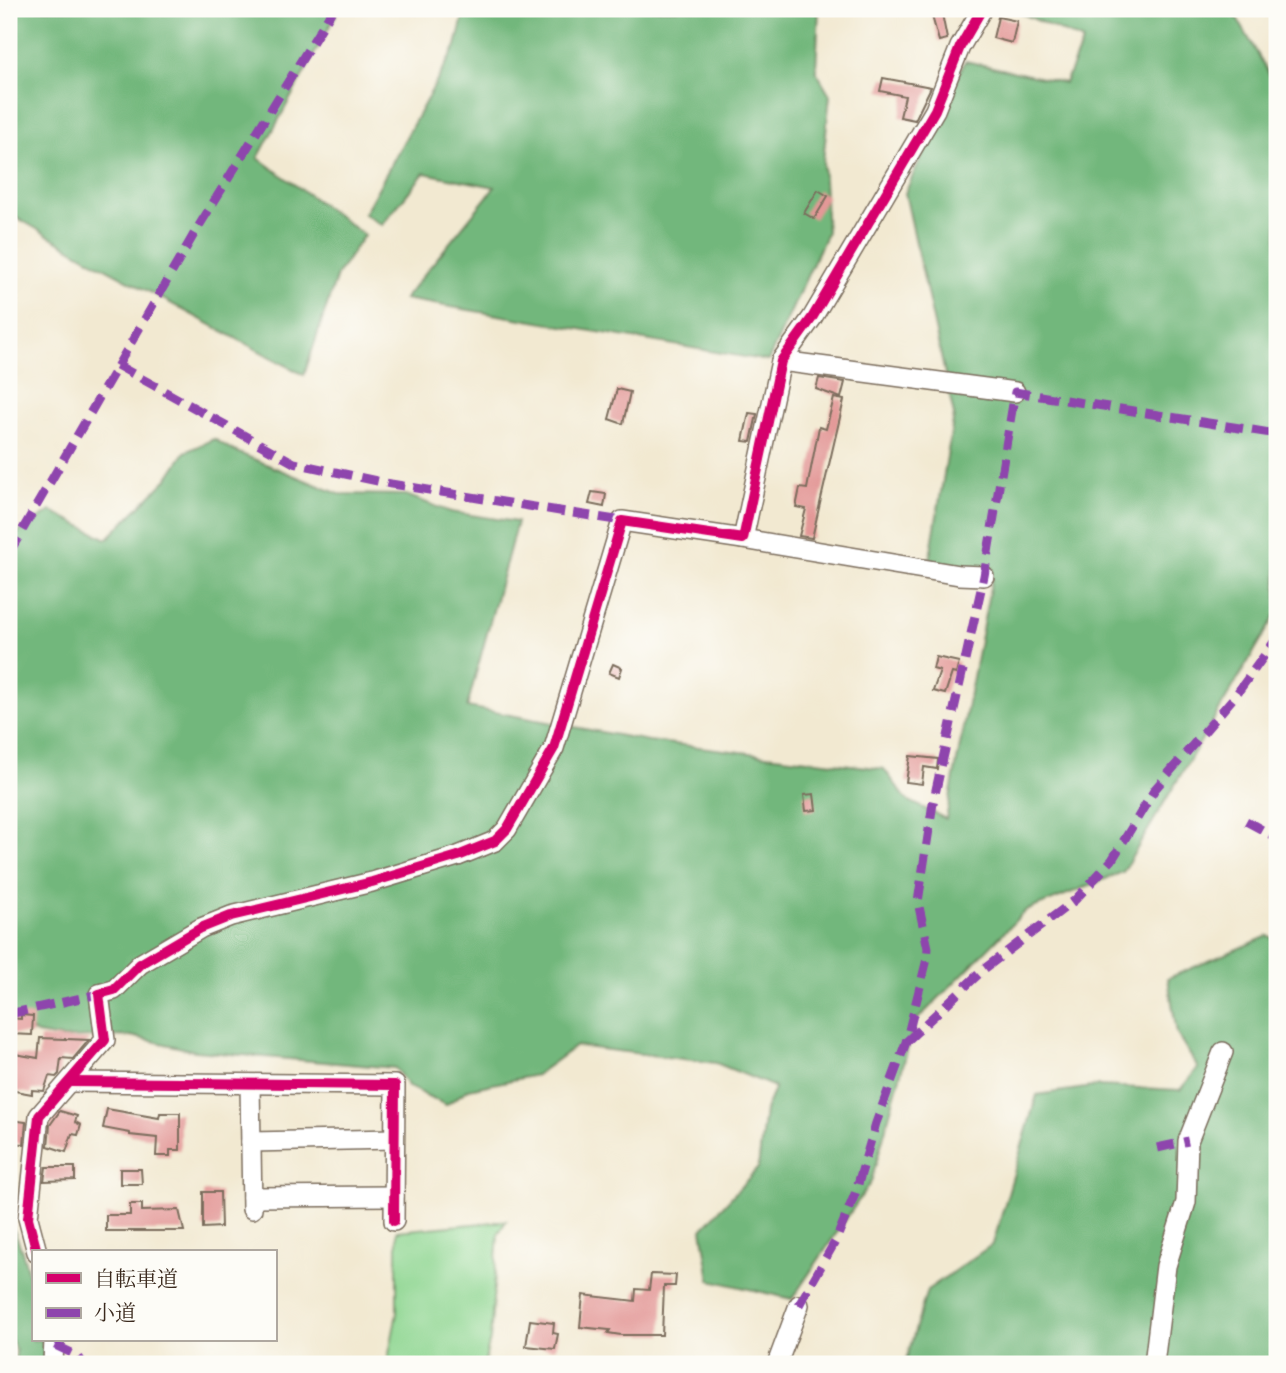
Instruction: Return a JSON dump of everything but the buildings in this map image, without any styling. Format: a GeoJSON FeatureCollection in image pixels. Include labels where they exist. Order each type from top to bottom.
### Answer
{"type":"FeatureCollection","features":[{"type":"Feature","properties":{"kind":"street"},"geometry":{"type":"LineString","coordinates":[[743,539],[780,361],[812,318],[936,110],[960,47],[982,9]]}},
{"type":"Feature","properties":{"kind":"street"},"geometry":{"type":"LineString","coordinates":[[780,361],[1014,392]]}},
{"type":"Feature","properties":{"kind":"street"},"geometry":{"type":"LineString","coordinates":[[36,1250],[28,1218],[39,1116],[107,1036],[99,994],[114,990],[140,964],[159,950],[231,916],[372,882],[458,856],[495,841],[507,829],[554,748],[622,521],[959,575],[984,576]]}},
{"type":"Feature","properties":{"kind":"street"},"geometry":{"type":"LineString","coordinates":[[1154,1364],[1163,1284],[1186,1202],[1188,1141],[1223,1052]]}},
{"type":"Feature","properties":{"kind":"street"},"geometry":{"type":"LineString","coordinates":[[70,1082],[395,1086],[394,1221]]}},
{"type":"Feature","properties":{"kind":"street"},"geometry":{"type":"LineString","coordinates":[[250,1084],[252,1203],[394,1196]]}},
{"type":"Feature","properties":{"kind":"street"},"geometry":{"type":"LineString","coordinates":[[251,1142],[394,1139]]}},
{"type":"Feature","properties":{"kind":"street"},"geometry":{"type":"LineString","coordinates":[[777,1364],[799,1306]]}},
{"type":"Feature","properties":{"kind":"street"},"geometry":{"type":"LineString","coordinates":[[53,1364],[54,1342]]}},
{"type":"Feature","properties":{"kind":"green space"},"geometry":{"type":"Polygon","coordinates":[[[9,9],[339,9],[258,158],[364,235],[337,275],[304,375],[9,213],[9,9]]]}},
{"type":"Feature","properties":{"kind":"green space"},"geometry":{"type":"Polygon","coordinates":[[[465,9],[819,9],[816,71],[830,95],[823,162],[827,233],[768,361],[404,299],[495,187],[424,173],[382,225],[364,214],[456,46],[465,9]]]}},
{"type":"Feature","properties":{"kind":"green space"},"geometry":{"type":"Polygon","coordinates":[[[1012,9],[1232,9],[1277,88],[1277,613],[1123,872],[1025,911],[915,1022],[871,1182],[792,1299],[710,1280],[702,1229],[758,1168],[765,1110],[775,1087],[716,1063],[576,1046],[536,1075],[469,1089],[446,1105],[409,1087],[395,1068],[195,1051],[131,1036],[61,1038],[37,1034],[9,1014],[9,538],[51,511],[107,539],[167,479],[185,452],[214,439],[234,451],[339,494],[406,495],[451,512],[517,522],[467,707],[649,741],[884,769],[907,800],[946,819],[992,577],[929,563],[954,415],[905,193],[965,61],[1065,83],[1083,41],[1012,9]]]}},
{"type":"Feature","properties":{"kind":"green space"},"geometry":{"type":"Polygon","coordinates":[[[1268,936],[1277,939],[1277,1364],[905,1364],[927,1290],[993,1244],[1037,1095],[1099,1086],[1180,1090],[1198,1068],[1177,1034],[1168,978],[1268,936]]]}},
{"type":"Feature","properties":{"kind":"green space"},"geometry":{"type":"Polygon","coordinates":[[[9,1219],[22,1250],[29,1278],[32,1342],[42,1342],[45,1364],[15,1364],[16,1352],[9,1333],[9,1219]]]}},
{"type":"Feature","properties":{"kind":"green space"},"geometry":{"type":"Polygon","coordinates":[[[506,1221],[498,1234],[490,1339],[484,1364],[387,1364],[397,1313],[397,1231],[506,1221]]]}},
{"type":"Feature","properties":{"kind":"marked path"},"geometry":{"type":"LineString","coordinates":[[9,553],[197,229],[333,9]]}},
{"type":"Feature","properties":{"kind":"marked path"},"geometry":{"type":"LineString","coordinates":[[117,365],[294,463],[391,484],[622,521]]}},
{"type":"Feature","properties":{"kind":"marked path"},"geometry":{"type":"LineString","coordinates":[[799,1305],[836,1240],[855,1194],[876,1123],[906,1042],[927,959],[928,948],[918,902],[933,803],[984,576],[1015,392],[1277,434]]}},
{"type":"Feature","properties":{"kind":"marked path"},"geometry":{"type":"LineString","coordinates":[[906,1042],[984,969],[1075,900],[1112,860],[1155,789],[1235,696],[1277,638]]}},
{"type":"Feature","properties":{"kind":"marked path"},"geometry":{"type":"LineString","coordinates":[[1246,821],[1277,838]]}},
{"type":"Feature","properties":{"kind":"marked path"},"geometry":{"type":"LineString","coordinates":[[9,1014],[99,994]]}},
{"type":"Feature","properties":{"kind":"marked path"},"geometry":{"type":"LineString","coordinates":[[1157,1148],[1188,1141]]}},
{"type":"Feature","properties":{"kind":"marked path"},"geometry":{"type":"LineString","coordinates":[[55,1345],[78,1356],[83,1364]]}},
{"type":"Feature","properties":{"kind":"cycle path"},"geometry":{"type":"LineString","coordinates":[[36,1250],[28,1218],[39,1116],[105,1040],[99,994],[114,990],[140,964],[201,928],[231,916],[372,882],[458,856],[495,841],[507,829],[554,748],[622,521],[743,539],[781,361],[812,318],[935,110],[960,47],[982,9]]}},
{"type":"Feature","properties":{"kind":"cycle path"},"geometry":{"type":"LineString","coordinates":[[70,1082],[395,1085],[394,1221]]}}]}
